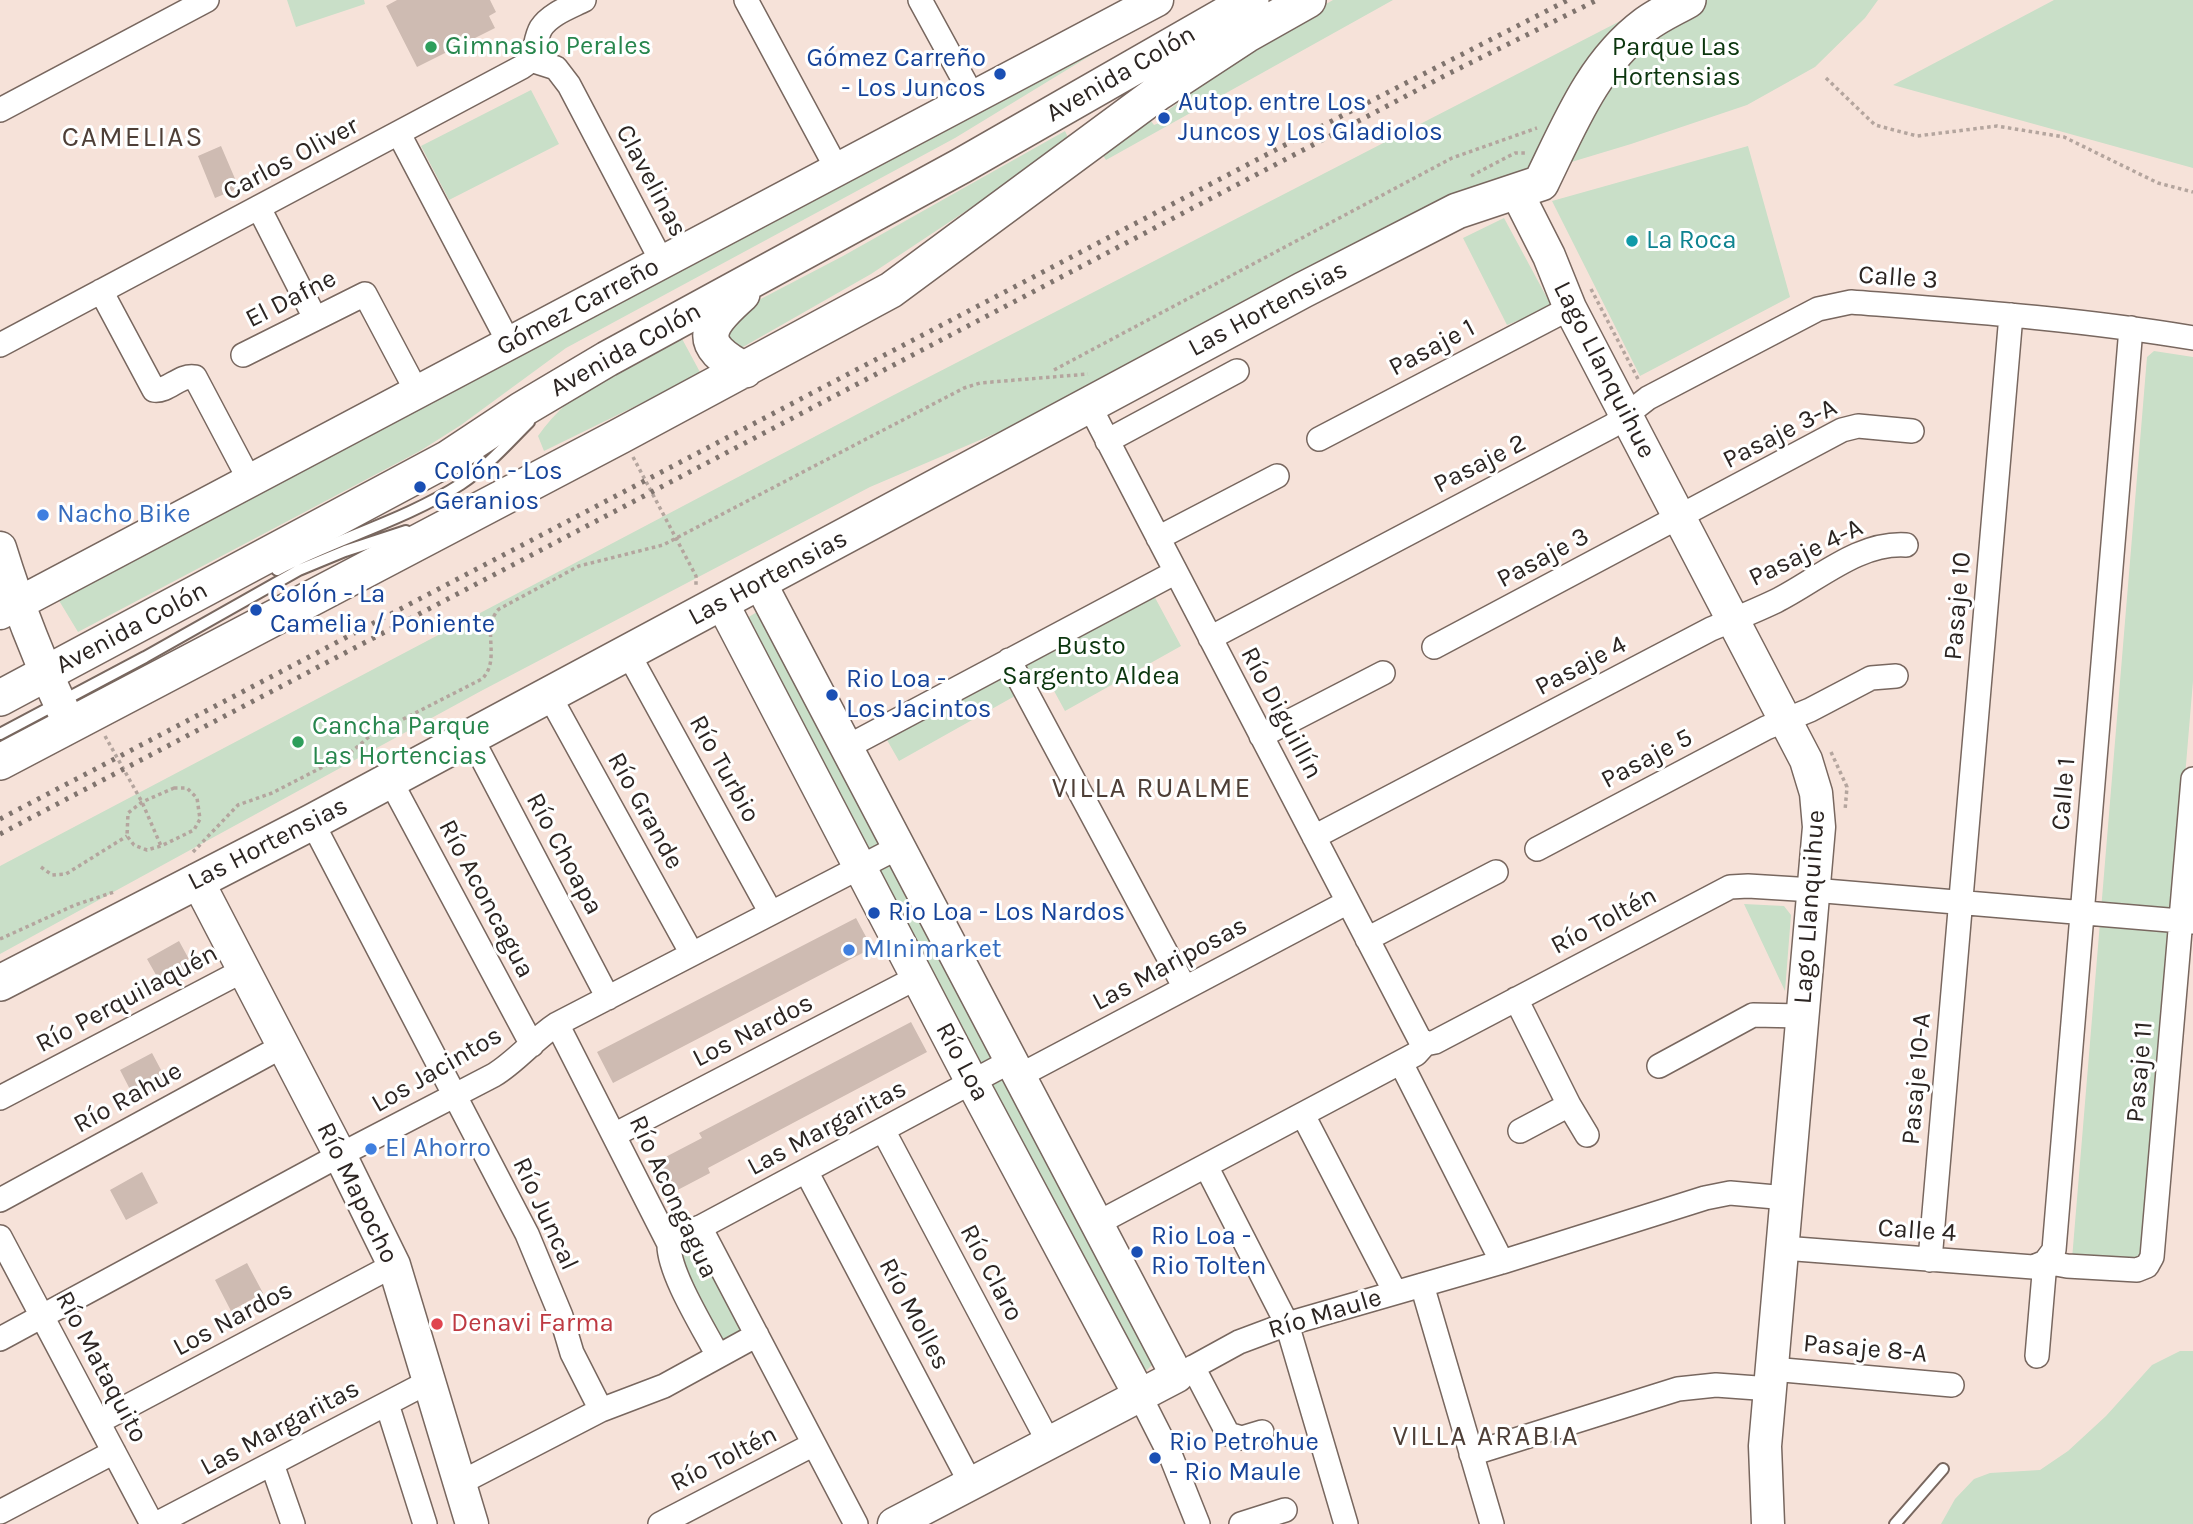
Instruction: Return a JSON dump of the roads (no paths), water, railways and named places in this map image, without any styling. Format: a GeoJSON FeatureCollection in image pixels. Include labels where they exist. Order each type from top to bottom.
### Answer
{"type":"FeatureCollection","features":[{"type":"Feature","properties":{"kind":"main road","name":"Avenida Colón"},"geometry":{"type":"LineString","coordinates":[[0,762],[60,697],[447,459],[521,410],[607,359],[961,166],[1251,0]]}},
{"type":"Feature","properties":{"kind":"main road","name":"Avenida Colón"},"geometry":{"type":"LineString","coordinates":[[0,698],[60,697],[472,514],[745,370],[891,290],[1159,92],[1246,35],[1308,0]]}},
{"type":"Feature","properties":{"kind":"main road"},"geometry":{"type":"LineString","coordinates":[[1529,187],[1570,124],[1595,76],[1618,49],[1646,24],[1688,0]]}},
{"type":"Feature","properties":{"kind":"main road","name":"Las Hortensias"},"geometry":{"type":"LineString","coordinates":[[0,983],[194,867],[312,822],[760,583],[1090,389],[1441,219],[1473,205],[1529,187]]}},
{"type":"Feature","properties":{"kind":"main road"},"geometry":{"type":"LineString","coordinates":[[745,370],[718,353],[710,337],[712,325],[719,314],[766,273]]}},
{"type":"Feature","properties":{"kind":"street"},"geometry":{"type":"LineString","coordinates":[[0,110],[207,0]]}},
{"type":"Feature","properties":{"kind":"street"},"geometry":{"type":"LineString","coordinates":[[531,60],[542,26],[548,19],[584,0]]}},
{"type":"Feature","properties":{"kind":"street"},"geometry":{"type":"LineString","coordinates":[[746,0],[837,169]]}},
{"type":"Feature","properties":{"kind":"street"},"geometry":{"type":"LineString","coordinates":[[920,0],[973,97]]}},
{"type":"Feature","properties":{"kind":"street","name":"Gómez Carreño"},"geometry":{"type":"LineString","coordinates":[[9,609],[1149,2]]}},
{"type":"Feature","properties":{"kind":"street","name":"Clavelinas"},"geometry":{"type":"LineString","coordinates":[[531,60],[551,65],[562,74],[662,262]]}},
{"type":"Feature","properties":{"kind":"street","name":"Carlos Oliver"},"geometry":{"type":"LineString","coordinates":[[0,345],[399,134],[531,60]]}},
{"type":"Feature","properties":{"kind":"street"},"geometry":{"type":"LineString","coordinates":[[399,134],[509,343]]}},
{"type":"Feature","properties":{"kind":"street","name":"Lago Llanquihue"},"geometry":{"type":"LineString","coordinates":[[1529,187],[1549,256],[1570,308],[1637,407],[1679,518],[1806,760],[1816,793],[1819,827],[1765,1457],[1768,1524]]}},
{"type":"Feature","properties":{"kind":"street"},"geometry":{"type":"LineString","coordinates":[[259,208],[315,318]]}},
{"type":"Feature","properties":{"kind":"street"},"geometry":{"type":"LineString","coordinates":[[101,291],[154,390],[160,391],[187,376],[195,377],[250,481]]}},
{"type":"Feature","properties":{"kind":"street","name":"El Dafne"},"geometry":{"type":"LineString","coordinates":[[243,355],[366,294],[417,392]]}},
{"type":"Feature","properties":{"kind":"street","name":"Calle 3"},"geometry":{"type":"LineString","coordinates":[[1637,407],[1818,309],[1851,302],[2011,314],[2193,338]]}},
{"type":"Feature","properties":{"kind":"street","name":"Pasaje 1"},"geometry":{"type":"LineString","coordinates":[[1319,439],[1570,308]]}},
{"type":"Feature","properties":{"kind":"street","name":"Pasaje 10"},"geometry":{"type":"LineString","coordinates":[[1960,902],[2011,314]]}},
{"type":"Feature","properties":{"kind":"street","name":"Calle 1"},"geometry":{"type":"LineString","coordinates":[[2038,1356],[2045,1262],[2051,1257],[2056,1242],[2131,328]]}},
{"type":"Feature","properties":{"kind":"street"},"geometry":{"type":"LineString","coordinates":[[1107,441],[1237,371]]}},
{"type":"Feature","properties":{"kind":"street","name":"Río Diguillín"},"geometry":{"type":"LineString","coordinates":[[1090,389],[1107,441],[1419,1038],[1425,1044]]}},
{"type":"Feature","properties":{"kind":"street","name":"Pasaje 2"},"geometry":{"type":"LineString","coordinates":[[1210,638],[1612,426],[1637,407]]}},
{"type":"Feature","properties":{"kind":"street","name":"Pasaje 3-A"},"geometry":{"type":"LineString","coordinates":[[1679,518],[1842,430],[1858,426],[1912,431]]}},
{"type":"Feature","properties":{"kind":"street"},"geometry":{"type":"LineString","coordinates":[[1158,538],[1277,476]]}},
{"type":"Feature","properties":{"kind":"street","name":"Pasaje 3"},"geometry":{"type":"LineString","coordinates":[[1434,647],[1679,518]]}},
{"type":"Feature","properties":{"kind":"street","name":"Pasaje 4-A"},"geometry":{"type":"LineString","coordinates":[[1732,620],[1777,600],[1862,552],[1884,545],[1906,545]]}},
{"type":"Feature","properties":{"kind":"street"},"geometry":{"type":"LineString","coordinates":[[0,548],[9,609],[60,697]]}},
{"type":"Feature","properties":{"kind":"street"},"geometry":{"type":"LineString","coordinates":[[847,747],[1175,572]]}},
{"type":"Feature","properties":{"kind":"street","name":"Río Loa"},"geometry":{"type":"LineString","coordinates":[[760,583],[1096,1224],[1185,1372]]}},
{"type":"Feature","properties":{"kind":"street","name":"Río Loa"},"geometry":{"type":"LineString","coordinates":[[711,609],[861,867],[972,1082],[1140,1396],[1172,1459],[1198,1524]]}},
{"type":"Feature","properties":{"kind":"street","name":"Pasaje 4"},"geometry":{"type":"LineString","coordinates":[[1314,837],[1732,620]]}},
{"type":"Feature","properties":{"kind":"street","name":"Río Turbio"},"geometry":{"type":"LineString","coordinates":[[628,653],[771,913]]}},
{"type":"Feature","properties":{"kind":"street"},"geometry":{"type":"LineString","coordinates":[[1010,660],[1185,988]]}},
{"type":"Feature","properties":{"kind":"street"},"geometry":{"type":"LineString","coordinates":[[1261,736],[1383,673]]}},
{"type":"Feature","properties":{"kind":"street","name":"Pasaje 5"},"geometry":{"type":"LineString","coordinates":[[1536,849],[1766,728],[1810,710],[1871,678],[1896,676]]}},
{"type":"Feature","properties":{"kind":"street","name":"Río Grande"},"geometry":{"type":"LineString","coordinates":[[549,695],[692,954]]}},
{"type":"Feature","properties":{"kind":"street","name":"Río Choapa"},"geometry":{"type":"LineString","coordinates":[[471,737],[608,998]]}},
{"type":"Feature","properties":{"kind":"street","name":"Pasaje 11"},"geometry":{"type":"LineString","coordinates":[[2045,1262],[2137,1270],[2147,1266],[2152,1257],[2187,921],[2193,779]]}},
{"type":"Feature","properties":{"kind":"street","name":"Río Aconcagua"},"geometry":{"type":"LineString","coordinates":[[390,780],[532,1045]]}},
{"type":"Feature","properties":{"kind":"street","name":"Río Juncal"},"geometry":{"type":"LineString","coordinates":[[312,822],[527,1234],[561,1316],[572,1353],[601,1410]]}},
{"type":"Feature","properties":{"kind":"street","name":"Los Jacintos"},"geometry":{"type":"LineString","coordinates":[[0,1339],[508,1066],[557,1024],[899,847]]}},
{"type":"Feature","properties":{"kind":"street","name":"Río Mapocho"},"geometry":{"type":"LineString","coordinates":[[194,867],[394,1265],[472,1524]]}},
{"type":"Feature","properties":{"kind":"street"},"geometry":{"type":"LineString","coordinates":[[1367,939],[1496,872]]}},
{"type":"Feature","properties":{"kind":"street","name":"Río Toltén"},"geometry":{"type":"LineString","coordinates":[[1096,1224],[1401,1063],[1419,1052],[1425,1044],[1435,1042],[1721,890],[1739,886],[1813,890],[2187,921]]}},
{"type":"Feature","properties":{"kind":"street","name":"Las Mariposas"},"geometry":{"type":"LineString","coordinates":[[1015,1068],[1185,988],[1348,902]]}},
{"type":"Feature","properties":{"kind":"street","name":"Pasaje 10-A"},"geometry":{"type":"LineString","coordinates":[[1930,1260],[1960,902]]}},
{"type":"Feature","properties":{"kind":"street","name":"Río Perquilaquén"},"geometry":{"type":"LineString","coordinates":[[0,1098],[244,970]]}},
{"type":"Feature","properties":{"kind":"street","name":"Los Nardos"},"geometry":{"type":"LineString","coordinates":[[614,1135],[918,977]]}},
{"type":"Feature","properties":{"kind":"street"},"geometry":{"type":"LineString","coordinates":[[1516,999],[1587,1135]]}},
{"type":"Feature","properties":{"kind":"street"},"geometry":{"type":"LineString","coordinates":[[1659,1066],[1753,1015],[1802,1016]]}},
{"type":"Feature","properties":{"kind":"street","name":"Río Acongagua"},"geometry":{"type":"LineString","coordinates":[[557,1024],[670,1244],[673,1269],[718,1356]]}},
{"type":"Feature","properties":{"kind":"street","name":"Río Rahue"},"geometry":{"type":"LineString","coordinates":[[0,1200],[283,1046]]}},
{"type":"Feature","properties":{"kind":"street"},"geometry":{"type":"LineString","coordinates":[[1401,1063],[1502,1262]]}},
{"type":"Feature","properties":{"kind":"street","name":"Las Margaritas"},"geometry":{"type":"LineString","coordinates":[[670,1244],[972,1082],[1015,1068]]}},
{"type":"Feature","properties":{"kind":"street"},"geometry":{"type":"LineString","coordinates":[[1520,1131],[1569,1105]]}},
{"type":"Feature","properties":{"kind":"street"},"geometry":{"type":"LineString","coordinates":[[1303,1115],[1395,1293]]}},
{"type":"Feature","properties":{"kind":"street","name":"Río Claro"},"geometry":{"type":"LineString","coordinates":[[883,1129],[1049,1443]]}},
{"type":"Feature","properties":{"kind":"street"},"geometry":{"type":"LineString","coordinates":[[1206,1166],[1287,1324],[1346,1524]]}},
{"type":"Feature","properties":{"kind":"street","name":"Río Molles"},"geometry":{"type":"LineString","coordinates":[[806,1171],[971,1484]]}},
{"type":"Feature","properties":{"kind":"street","name":"Río Maule"},"geometry":{"type":"LineString","coordinates":[[894,1524],[1239,1342],[1287,1324],[1502,1262],[1712,1195],[1787,1198]]}},
{"type":"Feature","properties":{"kind":"street","name":"Río Acongagua"},"geometry":{"type":"LineString","coordinates":[[701,1227],[856,1524]]}},
{"type":"Feature","properties":{"kind":"street","name":"Río Mataquito"},"geometry":{"type":"LineString","coordinates":[[0,1237],[154,1524]]}},
{"type":"Feature","properties":{"kind":"street","name":"Calle 4"},"geometry":{"type":"LineString","coordinates":[[1783,1248],[2033,1267],[2045,1262]]}},
{"type":"Feature","properties":{"kind":"street","name":"Los Nardos"},"geometry":{"type":"LineString","coordinates":[[98,1422],[394,1265]]}},
{"type":"Feature","properties":{"kind":"street"},"geometry":{"type":"LineString","coordinates":[[1422,1285],[1492,1524]]}},
{"type":"Feature","properties":{"kind":"street"},"geometry":{"type":"LineString","coordinates":[[460,1483],[601,1410],[664,1386],[757,1335]]}},
{"type":"Feature","properties":{"kind":"street"},"geometry":{"type":"LineString","coordinates":[[1185,1372],[1228,1434],[1241,1438],[1262,1432]]}},
{"type":"Feature","properties":{"kind":"street","name":"Pasaje 8-A"},"geometry":{"type":"LineString","coordinates":[[1472,1454],[1678,1389],[1771,1379],[1952,1385]]}},
{"type":"Feature","properties":{"kind":"street","name":"Las Margaritas"},"geometry":{"type":"LineString","coordinates":[[154,1524],[430,1381]]}},
{"type":"Feature","properties":{"kind":"street"},"geometry":{"type":"LineString","coordinates":[[387,1404],[425,1524]]}},
{"type":"Feature","properties":{"kind":"street","name":"Río Toltén"},"geometry":{"type":"LineString","coordinates":[[660,1524],[814,1444]]}},
{"type":"Feature","properties":{"kind":"street"},"geometry":{"type":"LineString","coordinates":[[0,1512],[114,1452]]}},
{"type":"Feature","properties":{"kind":"street"},"geometry":{"type":"LineString","coordinates":[[272,1464],[293,1524]]}},
{"type":"Feature","properties":{"kind":"street"},"geometry":{"type":"LineString","coordinates":[[1241,1524],[1285,1510]]}},
{"type":"Feature","properties":{"kind":"lane"},"geometry":{"type":"LineString","coordinates":[[259,579],[322,547],[420,507],[461,484],[494,459],[558,395],[607,359]]}},
{"type":"Feature","properties":{"kind":"lane"},"geometry":{"type":"LineString","coordinates":[[0,734],[60,697]]}},
{"type":"Feature","properties":{"kind":"lane"},"geometry":{"type":"LineString","coordinates":[[1895,1524],[1943,1469]]}},
{"type":"Feature","properties":{"kind":"railway"},"geometry":{"type":"LineString","coordinates":[[0,819],[1283,146],[1568,0]]}},
{"type":"Feature","properties":{"kind":"railway"},"geometry":{"type":"LineString","coordinates":[[0,834],[1448,74],[1597,0]]}},
{"type":"Feature","properties":{"kind":"place","name":"Gimnasio Perales"},"geometry":{"type":"Point","coordinates":[431,47]}},
{"type":"Feature","properties":{"kind":"place","name":"Gómez Carreño - Los Juncos"},"geometry":{"type":"Point","coordinates":[1000,74]}},
{"type":"Feature","properties":{"kind":"place","name":"Autop. entre Los Juncos y Los Gladiolos"},"geometry":{"type":"Point","coordinates":[1164,118]}},
{"type":"Feature","properties":{"kind":"place","name":"La Roca"},"geometry":{"type":"Point","coordinates":[1632,241]}},
{"type":"Feature","properties":{"kind":"place","name":"Colón - Los Geranios"},"geometry":{"type":"Point","coordinates":[420,487]}},
{"type":"Feature","properties":{"kind":"place","name":"Nacho Bike"},"geometry":{"type":"Point","coordinates":[43,515]}},
{"type":"Feature","properties":{"kind":"place","name":"Colón - La Camelia / Poniente"},"geometry":{"type":"Point","coordinates":[256,610]}},
{"type":"Feature","properties":{"kind":"place","name":"Rio Loa - Los Jacintos"},"geometry":{"type":"Point","coordinates":[832,695]}},
{"type":"Feature","properties":{"kind":"place","name":"Cancha Parque Las Hortencias"},"geometry":{"type":"Point","coordinates":[298,742]}},
{"type":"Feature","properties":{"kind":"place","name":"Rio Loa - Los Nardos"},"geometry":{"type":"Point","coordinates":[874,913]}},
{"type":"Feature","properties":{"kind":"place","name":"MInimarket"},"geometry":{"type":"Point","coordinates":[849,950]}},
{"type":"Feature","properties":{"kind":"place","name":"El Ahorro"},"geometry":{"type":"Point","coordinates":[371,1149]}},
{"type":"Feature","properties":{"kind":"place","name":"Rio Loa - Rio Tolten"},"geometry":{"type":"Point","coordinates":[1137,1252]}},
{"type":"Feature","properties":{"kind":"place","name":"Denavi Farma"},"geometry":{"type":"Point","coordinates":[437,1324]}},
{"type":"Feature","properties":{"kind":"place","name":"Rio Petrohue - Rio Maule"},"geometry":{"type":"Point","coordinates":[1155,1458]}},
{"type":"Feature","properties":{"kind":"district","name":"CAMELIAS"},"geometry":{"type":"Point","coordinates":[133,138]}},
{"type":"Feature","properties":{"kind":"district","name":"VILLA RUALME"},"geometry":{"type":"Point","coordinates":[1152,789]}},
{"type":"Feature","properties":{"kind":"district","name":"VILLA ARABIA"},"geometry":{"type":"Point","coordinates":[1486,1437]}},
{"type":"Feature","properties":{"kind":"park label","name":"Parque Las Hortensias"},"geometry":{"type":"Point","coordinates":[1676,63]}},
{"type":"Feature","properties":{"kind":"park label","name":"Busto Sargento Aldea"},"geometry":{"type":"Point","coordinates":[1091,662]}}]}
